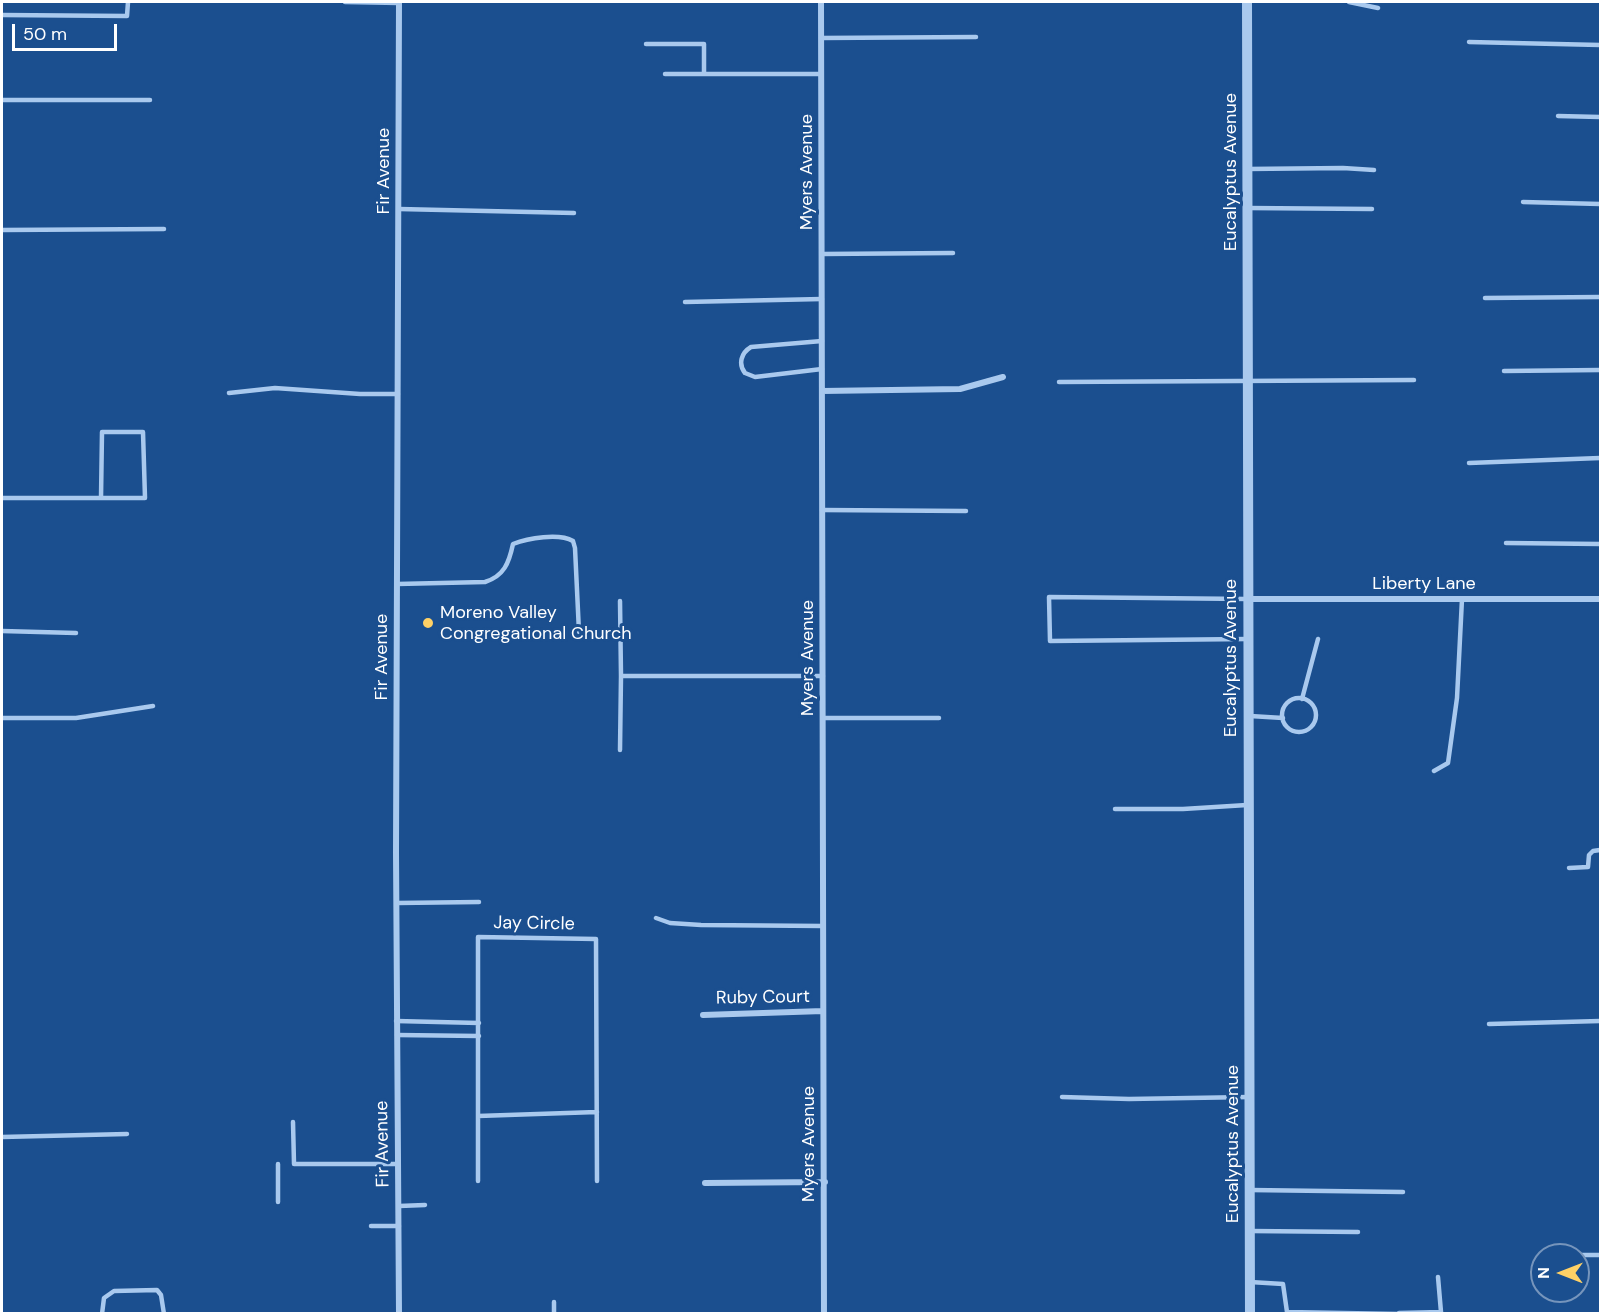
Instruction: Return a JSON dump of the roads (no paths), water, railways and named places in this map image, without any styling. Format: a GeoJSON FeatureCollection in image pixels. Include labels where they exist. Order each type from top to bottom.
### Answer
{"type":"FeatureCollection","features":[{"type":"Feature","properties":{"kind":"street","name":"Fir Avenue"},"geometry":{"type":"LineString","coordinates":[[399,2],[396,1021],[399,1314]]}},
{"type":"Feature","properties":{"kind":"street","name":"Myers Avenue"},"geometry":{"type":"LineString","coordinates":[[821,2],[824,1314]]}},
{"type":"Feature","properties":{"kind":"street","name":"Eucalyptus Avenue"},"geometry":{"type":"LineString","coordinates":[[1247,2],[1247,599],[1251,1314]]}},
{"type":"Feature","properties":{"kind":"street"},"geometry":{"type":"LineString","coordinates":[[822,391],[960,389],[1003,377]]}},
{"type":"Feature","properties":{"kind":"street","name":"Liberty Lane"},"geometry":{"type":"LineString","coordinates":[[1247,599],[1600,599]]}},
{"type":"Feature","properties":{"kind":"street","name":"Ruby Court"},"geometry":{"type":"LineString","coordinates":[[703,1015],[824,1011]]}},
{"type":"Feature","properties":{"kind":"street"},"geometry":{"type":"LineString","coordinates":[[705,1183],[825,1182]]}},
{"type":"Feature","properties":{"kind":"lane"},"geometry":{"type":"LineString","coordinates":[[2,15],[127,16],[128,2]]}},
{"type":"Feature","properties":{"kind":"lane"},"geometry":{"type":"LineString","coordinates":[[345,2],[399,2]]}},
{"type":"Feature","properties":{"kind":"lane"},"geometry":{"type":"LineString","coordinates":[[1350,2],[1378,8]]}},
{"type":"Feature","properties":{"kind":"lane"},"geometry":{"type":"LineString","coordinates":[[821,38],[976,37]]}},
{"type":"Feature","properties":{"kind":"lane"},"geometry":{"type":"LineString","coordinates":[[1469,42],[1600,45]]}},
{"type":"Feature","properties":{"kind":"lane"},"geometry":{"type":"LineString","coordinates":[[646,44],[704,44],[704,74]]}},
{"type":"Feature","properties":{"kind":"lane"},"geometry":{"type":"LineString","coordinates":[[665,74],[821,74]]}},
{"type":"Feature","properties":{"kind":"lane"},"geometry":{"type":"LineString","coordinates":[[2,100],[150,100]]}},
{"type":"Feature","properties":{"kind":"lane"},"geometry":{"type":"LineString","coordinates":[[1558,116],[1600,117]]}},
{"type":"Feature","properties":{"kind":"lane"},"geometry":{"type":"LineString","coordinates":[[1247,170],[1343,168],[1374,170]]}},
{"type":"Feature","properties":{"kind":"lane"},"geometry":{"type":"LineString","coordinates":[[1523,202],[1600,204]]}},
{"type":"Feature","properties":{"kind":"lane"},"geometry":{"type":"LineString","coordinates":[[1247,208],[1372,209]]}},
{"type":"Feature","properties":{"kind":"lane"},"geometry":{"type":"LineString","coordinates":[[399,209],[574,213]]}},
{"type":"Feature","properties":{"kind":"lane"},"geometry":{"type":"LineString","coordinates":[[2,230],[164,229]]}},
{"type":"Feature","properties":{"kind":"lane"},"geometry":{"type":"LineString","coordinates":[[822,254],[953,253]]}},
{"type":"Feature","properties":{"kind":"lane"},"geometry":{"type":"LineString","coordinates":[[1485,298],[1600,297]]}},
{"type":"Feature","properties":{"kind":"lane"},"geometry":{"type":"LineString","coordinates":[[685,302],[822,299]]}},
{"type":"Feature","properties":{"kind":"lane"},"geometry":{"type":"LineString","coordinates":[[822,341],[751,347],[742,356],[741,364],[745,373],[755,377],[822,369]]}},
{"type":"Feature","properties":{"kind":"lane"},"geometry":{"type":"LineString","coordinates":[[1504,371],[1600,370]]}},
{"type":"Feature","properties":{"kind":"lane"},"geometry":{"type":"LineString","coordinates":[[1059,382],[1414,380]]}},
{"type":"Feature","properties":{"kind":"lane"},"geometry":{"type":"LineString","coordinates":[[229,393],[275,388],[360,394],[398,393]]}},
{"type":"Feature","properties":{"kind":"lane"},"geometry":{"type":"LineString","coordinates":[[2,498],[101,498],[145,498],[143,432],[102,432],[101,498]]}},
{"type":"Feature","properties":{"kind":"lane"},"geometry":{"type":"LineString","coordinates":[[1470,463],[1600,458]]}},
{"type":"Feature","properties":{"kind":"lane"},"geometry":{"type":"LineString","coordinates":[[822,510],[966,511]]}},
{"type":"Feature","properties":{"kind":"lane"},"geometry":{"type":"LineString","coordinates":[[397,584],[485,582],[496,579],[508,563],[513,544],[537,538],[568,538],[573,541],[575,548],[579,632]]}},
{"type":"Feature","properties":{"kind":"lane"},"geometry":{"type":"LineString","coordinates":[[1506,543],[1600,544]]}},
{"type":"Feature","properties":{"kind":"lane"},"geometry":{"type":"LineString","coordinates":[[1247,599],[1049,597],[1050,641],[1248,639]]}},
{"type":"Feature","properties":{"kind":"lane"},"geometry":{"type":"LineString","coordinates":[[1434,771],[1448,763],[1457,698],[1462,599]]}},
{"type":"Feature","properties":{"kind":"lane"},"geometry":{"type":"LineString","coordinates":[[620,601],[620,750]]}},
{"type":"Feature","properties":{"kind":"lane"},"geometry":{"type":"LineString","coordinates":[[2,630],[76,633]]}},
{"type":"Feature","properties":{"kind":"lane"},"geometry":{"type":"LineString","coordinates":[[1302,699],[1318,639]]}},
{"type":"Feature","properties":{"kind":"lane"},"geometry":{"type":"LineString","coordinates":[[621,676],[823,676]]}},
{"type":"Feature","properties":{"kind":"lane"},"geometry":{"type":"LineString","coordinates":[[1302,699],[1312,704],[1316,720],[1309,729],[1298,733],[1288,728],[1282,718],[1287,703],[1302,699]]}},
{"type":"Feature","properties":{"kind":"lane"},"geometry":{"type":"LineString","coordinates":[[2,718],[76,718],[153,706]]}},
{"type":"Feature","properties":{"kind":"lane"},"geometry":{"type":"LineString","coordinates":[[1248,716],[1282,718]]}},
{"type":"Feature","properties":{"kind":"lane"},"geometry":{"type":"LineString","coordinates":[[823,718],[939,718]]}},
{"type":"Feature","properties":{"kind":"lane"},"geometry":{"type":"LineString","coordinates":[[1115,809],[1183,809],[1248,805]]}},
{"type":"Feature","properties":{"kind":"lane"},"geometry":{"type":"LineString","coordinates":[[1569,868],[1588,867],[1589,855],[1593,851],[1600,850]]}},
{"type":"Feature","properties":{"kind":"lane"},"geometry":{"type":"LineString","coordinates":[[397,903],[479,902]]}},
{"type":"Feature","properties":{"kind":"lane"},"geometry":{"type":"LineString","coordinates":[[656,918],[670,923],[701,925],[823,926]]}},
{"type":"Feature","properties":{"kind":"lane","name":"Jay Circle"},"geometry":{"type":"LineString","coordinates":[[478,1181],[478,937],[596,939],[597,1181]]}},
{"type":"Feature","properties":{"kind":"lane"},"geometry":{"type":"LineString","coordinates":[[396,1021],[479,1023]]}},
{"type":"Feature","properties":{"kind":"lane"},"geometry":{"type":"LineString","coordinates":[[1489,1024],[1600,1021]]}},
{"type":"Feature","properties":{"kind":"lane"},"geometry":{"type":"LineString","coordinates":[[397,1035],[479,1036]]}},
{"type":"Feature","properties":{"kind":"lane"},"geometry":{"type":"LineString","coordinates":[[1062,1097],[1129,1099],[1250,1097]]}},
{"type":"Feature","properties":{"kind":"lane"},"geometry":{"type":"LineString","coordinates":[[478,1116],[597,1112]]}},
{"type":"Feature","properties":{"kind":"lane"},"geometry":{"type":"LineString","coordinates":[[292,1122],[294,1164],[398,1164]]}},
{"type":"Feature","properties":{"kind":"lane"},"geometry":{"type":"LineString","coordinates":[[2,1137],[127,1134]]}},
{"type":"Feature","properties":{"kind":"lane"},"geometry":{"type":"LineString","coordinates":[[278,1164],[279,1202]]}},
{"type":"Feature","properties":{"kind":"lane"},"geometry":{"type":"LineString","coordinates":[[1250,1190],[1403,1192]]}},
{"type":"Feature","properties":{"kind":"lane"},"geometry":{"type":"LineString","coordinates":[[399,1206],[425,1205]]}},
{"type":"Feature","properties":{"kind":"lane"},"geometry":{"type":"LineString","coordinates":[[371,1226],[399,1227]]}},
{"type":"Feature","properties":{"kind":"lane"},"geometry":{"type":"LineString","coordinates":[[1250,1231],[1358,1232]]}},
{"type":"Feature","properties":{"kind":"lane"},"geometry":{"type":"LineString","coordinates":[[1250,1282],[1283,1284],[1287,1312],[1441,1312],[1438,1277]]}},
{"type":"Feature","properties":{"kind":"lane"},"geometry":{"type":"LineString","coordinates":[[102,1314],[104,1298],[114,1291],[156,1290],[161,1295],[164,1314]]}},
{"type":"Feature","properties":{"kind":"lane"},"geometry":{"type":"LineString","coordinates":[[554,1302],[554,1314]]}},
{"type":"Feature","properties":{"kind":"place","name":"Moreno Valley Congregational Church"},"geometry":{"type":"Point","coordinates":[428,623]}}]}
